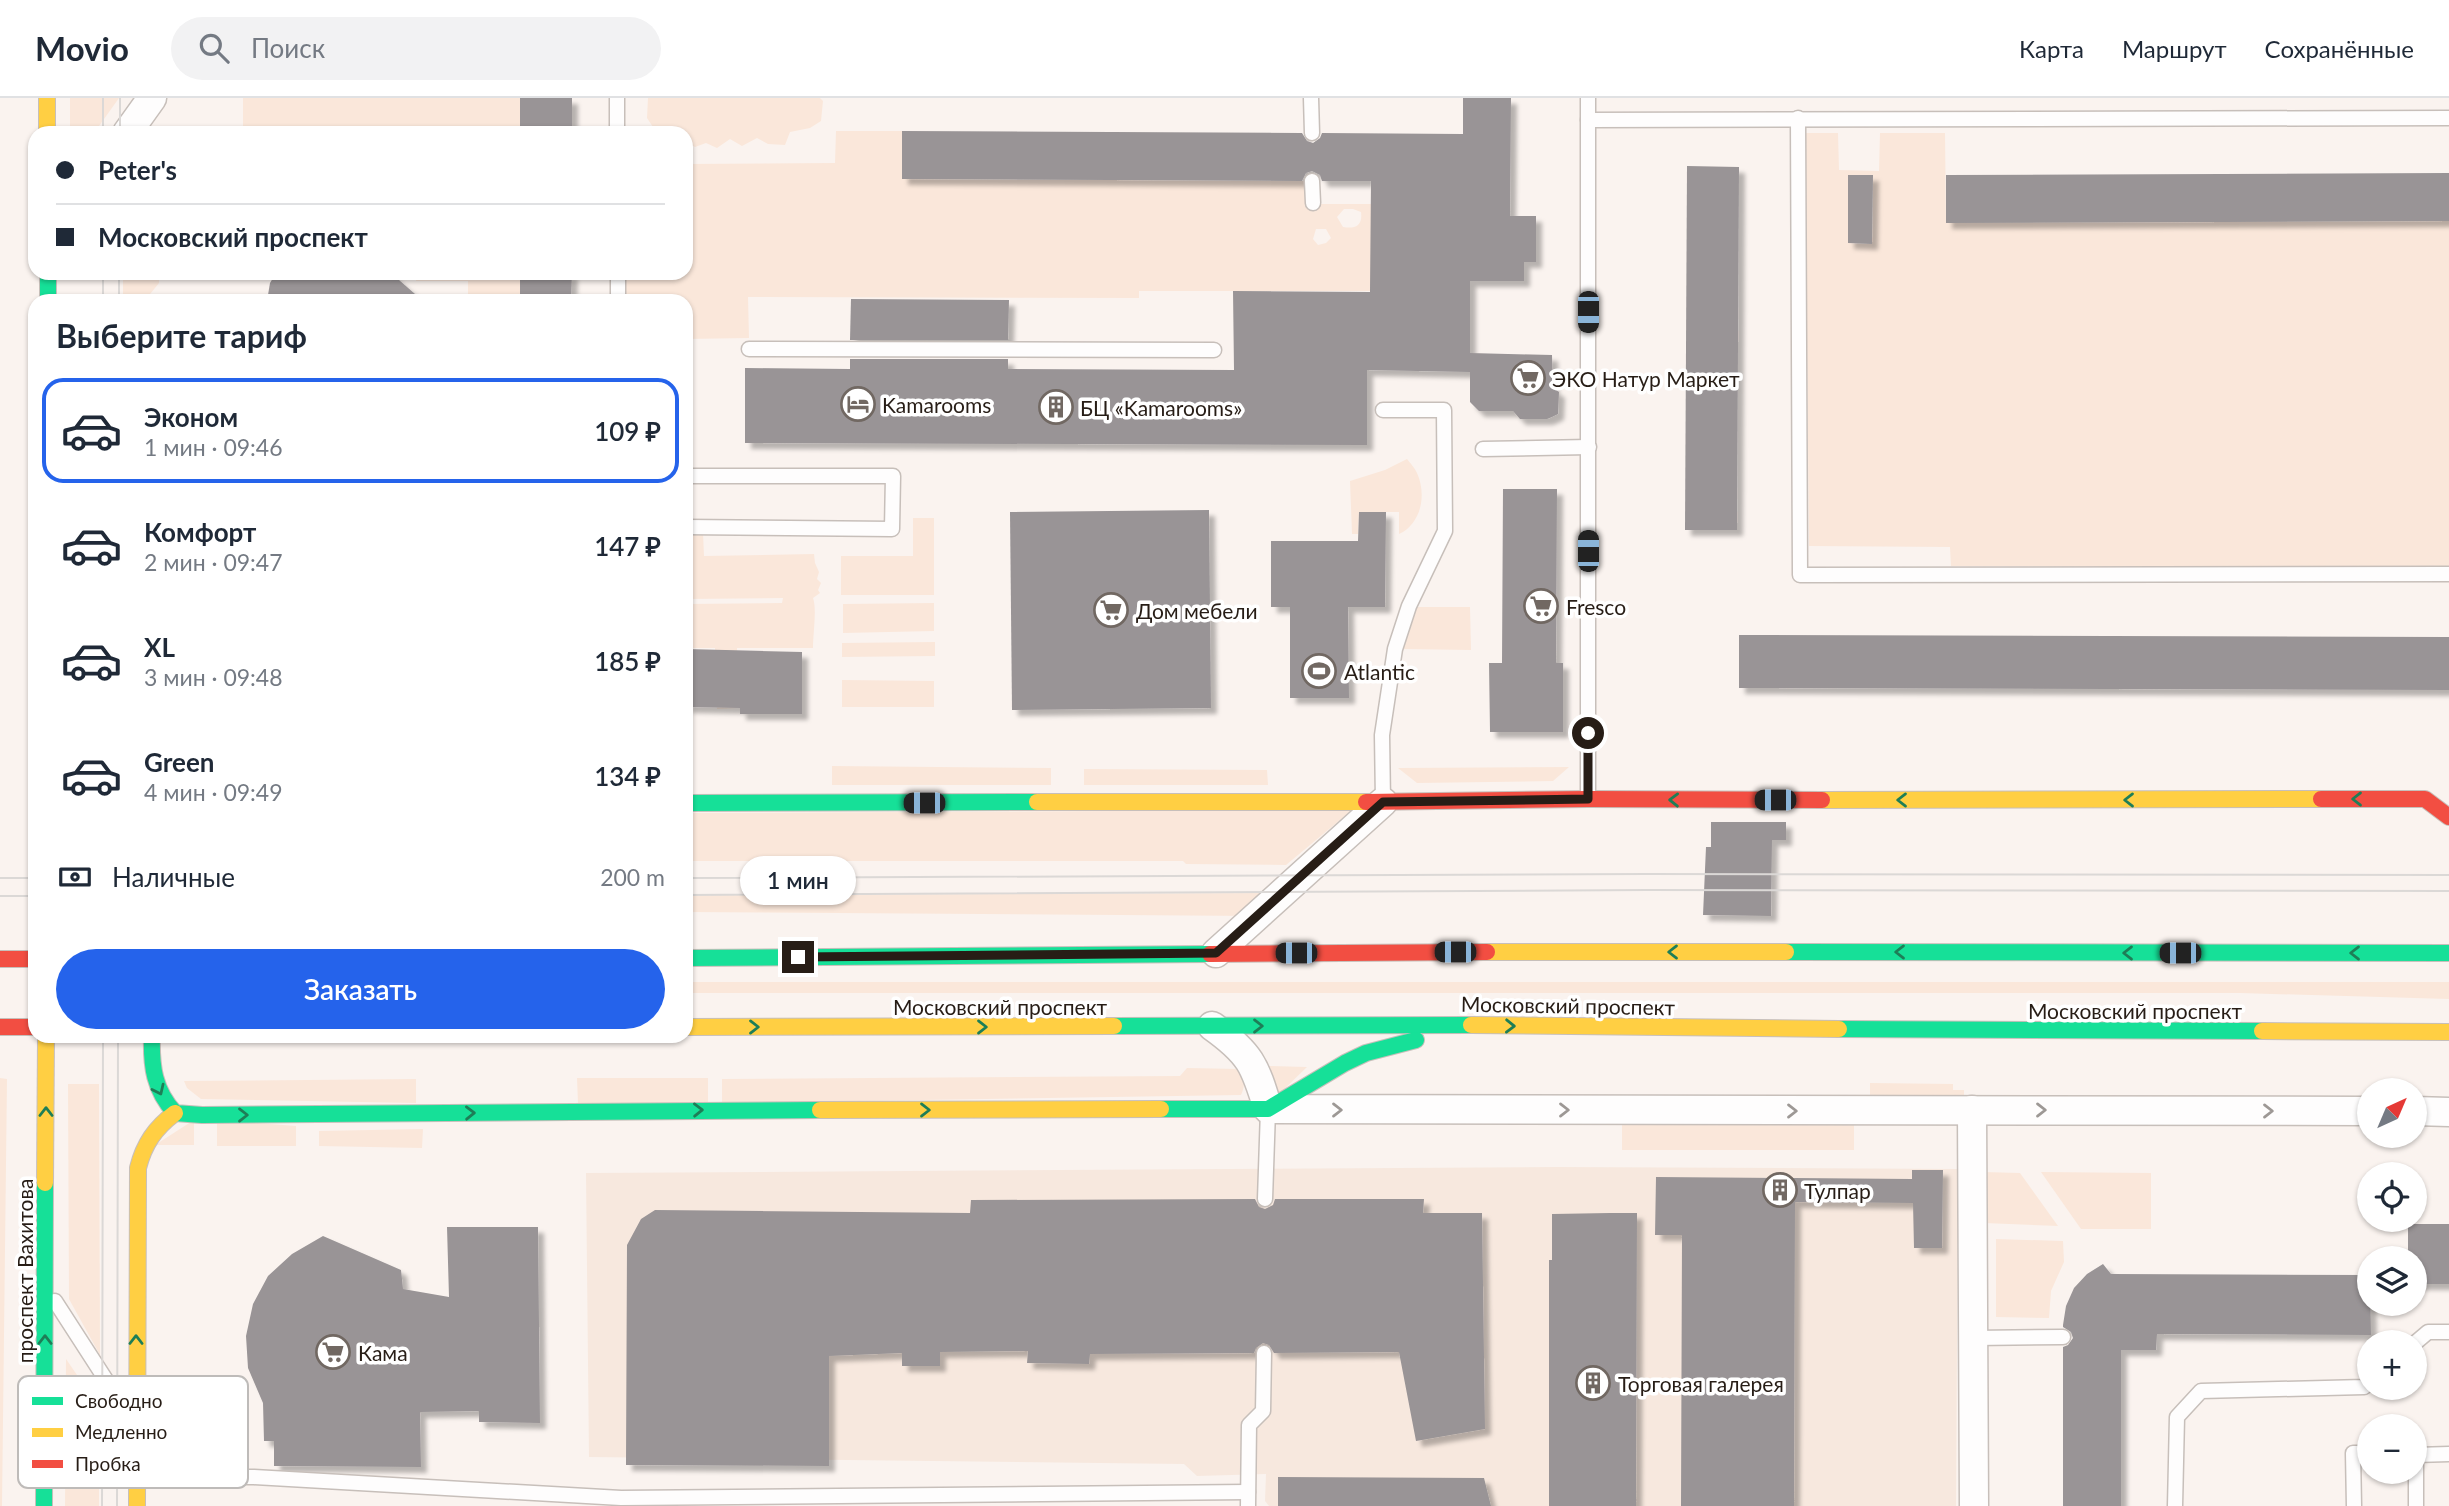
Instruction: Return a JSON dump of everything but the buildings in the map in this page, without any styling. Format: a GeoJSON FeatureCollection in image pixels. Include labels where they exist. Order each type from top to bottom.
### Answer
{"type":"FeatureCollection","features":[{"type":"Feature","properties":{"kind":"main road"},"geometry":{"type":"LineString","coordinates":[[47,98],[47,126]]}},
{"type":"Feature","properties":{"kind":"main road"},"geometry":{"type":"LineString","coordinates":[[693,803],[2437,799],[2449,817]]}},
{"type":"Feature","properties":{"kind":"main road"},"geometry":{"type":"LineString","coordinates":[[693,958],[1216,953],[2449,953]]}},
{"type":"Feature","properties":{"kind":"main road"},"geometry":{"type":"LineString","coordinates":[[0,959],[28,960]]}},
{"type":"Feature","properties":{"kind":"main road"},"geometry":{"type":"LineString","coordinates":[[136,1376],[138,1168],[141,1152],[150,1136],[161,1123],[175,1113],[271,1115],[703,1110],[1268,1109],[1366,1053],[1480,1025]]}},
{"type":"Feature","properties":{"kind":"main road","name":"Московский проспект"},"geometry":{"type":"LineString","coordinates":[[693,1027],[1480,1025],[1971,1031],[2449,1032]]}},
{"type":"Feature","properties":{"kind":"main road"},"geometry":{"type":"LineString","coordinates":[[0,1027],[28,1027]]}},
{"type":"Feature","properties":{"kind":"main road","name":"проспект Вахитова"},"geometry":{"type":"LineString","coordinates":[[45,1376],[46,1043]]}},
{"type":"Feature","properties":{"kind":"main road"},"geometry":{"type":"LineString","coordinates":[[152,1043],[151,1063],[159,1094],[175,1113]]}},
{"type":"Feature","properties":{"kind":"main road","name":"проспект Вахитова"},"geometry":{"type":"LineString","coordinates":[[44,1488],[44,1506]]}},
{"type":"Feature","properties":{"kind":"main road"},"geometry":{"type":"LineString","coordinates":[[137,1506],[138,1488]]}},
{"type":"Feature","properties":{"kind":"street"},"geometry":{"type":"LineString","coordinates":[[132,126],[152,98]]}},
{"type":"Feature","properties":{"kind":"street"},"geometry":{"type":"LineString","coordinates":[[1216,953],[1383,802]]}},
{"type":"Feature","properties":{"kind":"street"},"geometry":{"type":"LineString","coordinates":[[1212,1026],[1236,1044],[1253,1066],[1268,1109],[2357,1111]]}},
{"type":"Feature","properties":{"kind":"street"},"geometry":{"type":"LineString","coordinates":[[1972,1110],[1974,1506]]}},
{"type":"Feature","properties":{"kind":"street"},"geometry":{"type":"LineString","coordinates":[[2427,1111],[2449,1111]]}},
{"type":"Feature","properties":{"kind":"lane"},"geometry":{"type":"LineString","coordinates":[[617,98],[617,126]]}},
{"type":"Feature","properties":{"kind":"lane"},"geometry":{"type":"LineString","coordinates":[[1311,98],[1312,133]]}},
{"type":"Feature","properties":{"kind":"lane"},"geometry":{"type":"LineString","coordinates":[[1588,98],[1588,799]]}},
{"type":"Feature","properties":{"kind":"lane"},"geometry":{"type":"LineString","coordinates":[[1588,120],[2449,117]]}},
{"type":"Feature","properties":{"kind":"lane"},"geometry":{"type":"LineString","coordinates":[[1798,118],[1800,575],[2449,574]]}},
{"type":"Feature","properties":{"kind":"lane"},"geometry":{"type":"LineString","coordinates":[[1312,181],[1312,203]]}},
{"type":"Feature","properties":{"kind":"lane"},"geometry":{"type":"LineString","coordinates":[[749,349],[1214,350]]}},
{"type":"Feature","properties":{"kind":"lane"},"geometry":{"type":"LineString","coordinates":[[1383,410],[1444,410],[1445,531],[1409,607],[1395,649],[1382,736],[1383,802]]}},
{"type":"Feature","properties":{"kind":"lane"},"geometry":{"type":"LineString","coordinates":[[1483,449],[1588,447]]}},
{"type":"Feature","properties":{"kind":"lane"},"geometry":{"type":"LineString","coordinates":[[693,476],[892,476],[892,529],[693,527]]}},
{"type":"Feature","properties":{"kind":"lane"},"geometry":{"type":"LineString","coordinates":[[1265,1199],[1268,1109]]}},
{"type":"Feature","properties":{"kind":"lane"},"geometry":{"type":"LineString","coordinates":[[46,1286],[103,1376]]}},
{"type":"Feature","properties":{"kind":"lane"},"geometry":{"type":"LineString","coordinates":[[2427,1333],[2449,1332]]}},
{"type":"Feature","properties":{"kind":"lane"},"geometry":{"type":"LineString","coordinates":[[1973,1338],[2063,1337]]}},
{"type":"Feature","properties":{"kind":"lane"},"geometry":{"type":"LineString","coordinates":[[248,1477],[621,1498],[1248,1499],[1249,1425],[1263,1411],[1264,1353]]}},
{"type":"Feature","properties":{"kind":"lane"},"geometry":{"type":"LineString","coordinates":[[2175,1506],[2177,1417],[2201,1391],[2357,1387]]}},
{"type":"Feature","properties":{"kind":"lane"},"geometry":{"type":"LineString","coordinates":[[2354,1506],[2353,1452],[2357,1452]]}},
{"type":"Feature","properties":{"kind":"lane"},"geometry":{"type":"LineString","coordinates":[[2427,1455],[2449,1454]]}},
{"type":"Feature","properties":{"kind":"lane"},"geometry":{"type":"LineString","coordinates":[[2416,1484],[2416,1506]]}},
{"type":"Feature","properties":{"kind":"shaded area"},"geometry":{"type":"Polygon","coordinates":[[[70,98],[119,98],[99,126],[70,126],[70,98]]]}},
{"type":"Feature","properties":{"kind":"shaded area"},"geometry":{"type":"Polygon","coordinates":[[[243,98],[520,98],[520,126],[243,126],[243,98]]]}},
{"type":"Feature","properties":{"kind":"shaded area"},"geometry":{"type":"Polygon","coordinates":[[[648,98],[820,98],[823,101],[821,121],[810,128],[790,132],[785,145],[768,144],[757,138],[742,146],[730,139],[717,148],[706,143],[695,147],[693,126],[652,126],[647,118],[648,98]]]}},
{"type":"Feature","properties":{"kind":"shaded area"},"geometry":{"type":"Polygon","coordinates":[[[836,131],[902,131],[902,179],[1312,181],[1313,204],[1402,204],[1402,291],[1139,291],[1139,298],[748,297],[749,338],[693,339],[693,294],[624,294],[624,280],[693,280],[693,164],[835,163],[836,131]],[[1344,209],[1337,217],[1343,227],[1357,225],[1361,221],[1361,212],[1344,209]],[[1316,229],[1313,239],[1318,245],[1331,238],[1326,229],[1316,229]]]}},
{"type":"Feature","properties":{"kind":"shaded area"},"geometry":{"type":"Polygon","coordinates":[[[1805,133],[1838,133],[1839,170],[1879,171],[1880,133],[1945,133],[1946,222],[2449,221],[2449,568],[1951,566],[1950,547],[1809,546],[1805,133]],[[1848,175],[1848,243],[1872,244],[1873,176],[1848,175]]]}},
{"type":"Feature","properties":{"kind":"shaded area"},"geometry":{"type":"Polygon","coordinates":[[[123,280],[159,280],[150,294],[123,294],[123,280]]]}},
{"type":"Feature","properties":{"kind":"shaded area"},"geometry":{"type":"Polygon","coordinates":[[[520,280],[520,294],[468,294],[468,281],[416,281],[520,280]]]}},
{"type":"Feature","properties":{"kind":"shaded area"},"geometry":{"type":"Polygon","coordinates":[[[1407,459],[1417,473],[1422,490],[1420,508],[1412,523],[1399,534],[1399,512],[1359,512],[1358,534],[1352,534],[1350,481],[1385,470],[1407,459]]]}},
{"type":"Feature","properties":{"kind":"shaded area"},"geometry":{"type":"Polygon","coordinates":[[[913,518],[934,518],[934,595],[841,595],[841,556],[913,556],[913,518]]]}},
{"type":"Feature","properties":{"kind":"shaded area"},"geometry":{"type":"Polygon","coordinates":[[[693,533],[703,533],[704,556],[814,554],[819,572],[817,579],[821,583],[818,590],[820,593],[813,598],[813,648],[737,648],[737,708],[717,709],[715,648],[693,648],[693,604],[782,603],[783,598],[693,599],[693,533]]]}},
{"type":"Feature","properties":{"kind":"shaded area"},"geometry":{"type":"Polygon","coordinates":[[[934,603],[934,631],[843,633],[843,604],[934,603]]]}},
{"type":"Feature","properties":{"kind":"shaded area"},"geometry":{"type":"Polygon","coordinates":[[[1416,607],[1470,607],[1471,650],[1403,649],[1416,607]]]}},
{"type":"Feature","properties":{"kind":"shaded area"},"geometry":{"type":"Polygon","coordinates":[[[935,642],[935,656],[842,657],[842,643],[935,642]]]}},
{"type":"Feature","properties":{"kind":"shaded area"},"geometry":{"type":"Polygon","coordinates":[[[842,680],[934,681],[934,707],[842,707],[842,680]]]}},
{"type":"Feature","properties":{"kind":"shaded area"},"geometry":{"type":"Polygon","coordinates":[[[832,766],[1051,768],[1051,785],[832,785],[832,766]]]}},
{"type":"Feature","properties":{"kind":"shaded area"},"geometry":{"type":"Polygon","coordinates":[[[1569,767],[1553,781],[1417,783],[1398,768],[1569,767]]]}},
{"type":"Feature","properties":{"kind":"shaded area"},"geometry":{"type":"Polygon","coordinates":[[[1084,769],[1267,770],[1268,785],[1084,785],[1084,769]]]}},
{"type":"Feature","properties":{"kind":"shaded area"},"geometry":{"type":"Polygon","coordinates":[[[1352,810],[1286,865],[1186,864],[1183,861],[693,861],[693,813],[1352,810]]]}},
{"type":"Feature","properties":{"kind":"shaded area"},"geometry":{"type":"Polygon","coordinates":[[[1282,893],[1256,916],[693,912],[693,895],[1282,893]]]}},
{"type":"Feature","properties":{"kind":"shaded area"},"geometry":{"type":"Polygon","coordinates":[[[693,982],[2449,982],[2449,999],[2240,993],[693,993],[693,982]]]}},
{"type":"Feature","properties":{"kind":"shaded area"},"geometry":{"type":"Polygon","coordinates":[[[1269,1066],[1307,1067],[1275,1098],[1269,1066]]]}},
{"type":"Feature","properties":{"kind":"shaded area"},"geometry":{"type":"Polygon","coordinates":[[[1187,1068],[1239,1069],[1244,1088],[1241,1095],[722,1103],[722,1079],[1180,1076],[1187,1068]]]}},
{"type":"Feature","properties":{"kind":"shaded area"},"geometry":{"type":"Polygon","coordinates":[[[0,1078],[7,1079],[2,1506],[0,1506],[0,1078]]]}},
{"type":"Feature","properties":{"kind":"shaded area"},"geometry":{"type":"Polygon","coordinates":[[[577,1078],[708,1078],[708,1103],[578,1103],[577,1078]]]}},
{"type":"Feature","properties":{"kind":"shaded area"},"geometry":{"type":"Polygon","coordinates":[[[416,1079],[416,1103],[201,1099],[187,1088],[184,1081],[416,1079]]]}},
{"type":"Feature","properties":{"kind":"shaded area"},"geometry":{"type":"Polygon","coordinates":[[[1870,1083],[1953,1084],[1953,1090],[1964,1090],[1964,1103],[1870,1102],[1870,1083]]]}},
{"type":"Feature","properties":{"kind":"shaded area"},"geometry":{"type":"Polygon","coordinates":[[[68,1084],[99,1084],[100,1355],[69,1299],[68,1084]]]}},
{"type":"Feature","properties":{"kind":"shaded area"},"geometry":{"type":"Polygon","coordinates":[[[194,1120],[194,1145],[155,1145],[194,1120]]]}},
{"type":"Feature","properties":{"kind":"shaded area"},"geometry":{"type":"Polygon","coordinates":[[[217,1120],[296,1126],[296,1146],[217,1146],[217,1120]]]}},
{"type":"Feature","properties":{"kind":"shaded area"},"geometry":{"type":"Polygon","coordinates":[[[1622,1124],[1854,1124],[1854,1150],[1622,1150],[1622,1124]]]}},
{"type":"Feature","properties":{"kind":"shaded area"},"geometry":{"type":"Polygon","coordinates":[[[423,1129],[422,1148],[319,1146],[319,1131],[423,1129]]]}},
{"type":"Feature","properties":{"kind":"shaded area"},"geometry":{"type":"Polygon","coordinates":[[[1556,1167],[1958,1169],[1956,1506],[1269,1506],[1265,1501],[1266,1474],[1197,1476],[1184,1464],[589,1457],[586,1173],[1556,1167]]]}},
{"type":"Feature","properties":{"kind":"shaded area"},"geometry":{"type":"Polygon","coordinates":[[[1983,1172],[2020,1173],[2058,1226],[1984,1223],[1983,1172]]]}},
{"type":"Feature","properties":{"kind":"shaded area"},"geometry":{"type":"Polygon","coordinates":[[[2041,1172],[2151,1173],[2151,1229],[2081,1229],[2041,1172]]]}},
{"type":"Feature","properties":{"kind":"shaded area"},"geometry":{"type":"Polygon","coordinates":[[[1996,1239],[2063,1241],[2064,1262],[2051,1291],[2049,1318],[1996,1317],[1996,1239]]]}},
{"type":"Feature","properties":{"kind":"shaded area"},"geometry":{"type":"Polygon","coordinates":[[[66,1359],[78,1376],[66,1376],[66,1359]]]}},
{"type":"Feature","properties":{"kind":"shaded area"},"geometry":{"type":"Polygon","coordinates":[[[65,1488],[99,1488],[99,1506],[65,1506],[65,1488]]]}},
{"type":"Feature","properties":{"kind":"tram line"},"geometry":{"type":"LineString","coordinates":[[103,98],[103,126]]}},
{"type":"Feature","properties":{"kind":"tram line"},"geometry":{"type":"LineString","coordinates":[[120,98],[120,126]]}},
{"type":"Feature","properties":{"kind":"tram line"},"geometry":{"type":"LineString","coordinates":[[103,280],[103,294]]}},
{"type":"Feature","properties":{"kind":"tram line"},"geometry":{"type":"LineString","coordinates":[[119,280],[119,294]]}},
{"type":"Feature","properties":{"kind":"tram line"},"geometry":{"type":"LineString","coordinates":[[693,878],[1647,874],[2449,875]]}},
{"type":"Feature","properties":{"kind":"tram line"},"geometry":{"type":"LineString","coordinates":[[0,878],[28,878]]}},
{"type":"Feature","properties":{"kind":"tram line"},"geometry":{"type":"LineString","coordinates":[[693,895],[1647,890],[2449,891]]}},
{"type":"Feature","properties":{"kind":"tram line"},"geometry":{"type":"LineString","coordinates":[[0,896],[28,896]]}},
{"type":"Feature","properties":{"kind":"tram line"},"geometry":{"type":"LineString","coordinates":[[102,1376],[103,1043]]}},
{"type":"Feature","properties":{"kind":"tram line"},"geometry":{"type":"LineString","coordinates":[[117,1376],[118,1043]]}},
{"type":"Feature","properties":{"kind":"tram line"},"geometry":{"type":"LineString","coordinates":[[102,1488],[102,1506]]}},
{"type":"Feature","properties":{"kind":"tram line"},"geometry":{"type":"LineString","coordinates":[[117,1488],[117,1506]]}},
{"type":"Feature","properties":{"kind":"traffic: fast"},"geometry":{"type":"LineString","coordinates":[[48,280],[48,294]]}},
{"type":"Feature","properties":{"kind":"traffic: fast"},"geometry":{"type":"LineString","coordinates":[[693,803],[1037,802]]}},
{"type":"Feature","properties":{"kind":"traffic: fast"},"geometry":{"type":"LineString","coordinates":[[1786,952],[2449,953]]}},
{"type":"Feature","properties":{"kind":"traffic: fast"},"geometry":{"type":"LineString","coordinates":[[693,958],[1210,954]]}},
{"type":"Feature","properties":{"kind":"traffic: fast"},"geometry":{"type":"LineString","coordinates":[[1114,1026],[1471,1025]]}},
{"type":"Feature","properties":{"kind":"traffic: fast"},"geometry":{"type":"LineString","coordinates":[[1839,1029],[2262,1031]]}},
{"type":"Feature","properties":{"kind":"traffic: fast"},"geometry":{"type":"LineString","coordinates":[[1161,1109],[1268,1109],[1366,1053],[1416,1040]]}},
{"type":"Feature","properties":{"kind":"traffic: fast"},"geometry":{"type":"LineString","coordinates":[[152,1043],[155,1077],[162,1095],[175,1113],[202,1115],[820,1110]]}},
{"type":"Feature","properties":{"kind":"traffic: fast"},"geometry":{"type":"LineString","coordinates":[[44,1376],[45,1183]]}},
{"type":"Feature","properties":{"kind":"traffic: fast"},"geometry":{"type":"LineString","coordinates":[[44,1488],[44,1506]]}},
{"type":"Feature","properties":{"kind":"traffic: slow"},"geometry":{"type":"LineString","coordinates":[[47,98],[47,126]]}},
{"type":"Feature","properties":{"kind":"traffic: slow"},"geometry":{"type":"LineString","coordinates":[[1822,800],[2321,799]]}},
{"type":"Feature","properties":{"kind":"traffic: slow"},"geometry":{"type":"LineString","coordinates":[[1037,802],[1366,802]]}},
{"type":"Feature","properties":{"kind":"traffic: slow"},"geometry":{"type":"LineString","coordinates":[[1487,952],[1786,952]]}},
{"type":"Feature","properties":{"kind":"traffic: slow"},"geometry":{"type":"LineString","coordinates":[[1471,1025],[1839,1029]]}},
{"type":"Feature","properties":{"kind":"traffic: slow"},"geometry":{"type":"LineString","coordinates":[[693,1027],[1114,1026]]}},
{"type":"Feature","properties":{"kind":"traffic: slow"},"geometry":{"type":"LineString","coordinates":[[2262,1031],[2449,1032]]}},
{"type":"Feature","properties":{"kind":"traffic: slow"},"geometry":{"type":"LineString","coordinates":[[45,1183],[46,1043]]}},
{"type":"Feature","properties":{"kind":"traffic: slow"},"geometry":{"type":"LineString","coordinates":[[820,1110],[1161,1109]]}},
{"type":"Feature","properties":{"kind":"traffic: slow"},"geometry":{"type":"LineString","coordinates":[[137,1376],[138,1168],[151,1137],[175,1113]]}},
{"type":"Feature","properties":{"kind":"traffic: slow"},"geometry":{"type":"LineString","coordinates":[[137,1488],[137,1506]]}},
{"type":"Feature","properties":{"kind":"traffic: jam"},"geometry":{"type":"LineString","coordinates":[[2321,799],[2425,799],[2449,817]]}},
{"type":"Feature","properties":{"kind":"traffic: jam"},"geometry":{"type":"LineString","coordinates":[[1366,802],[1822,800]]}},
{"type":"Feature","properties":{"kind":"traffic: jam"},"geometry":{"type":"LineString","coordinates":[[1210,954],[1487,952]]}},
{"type":"Feature","properties":{"kind":"traffic: jam"},"geometry":{"type":"LineString","coordinates":[[0,959],[28,959]]}},
{"type":"Feature","properties":{"kind":"traffic: jam"},"geometry":{"type":"LineString","coordinates":[[0,1027],[28,1027]]}},
{"type":"Feature","properties":{"kind":"place","name":"ЭКО Натур Маркет"},"geometry":{"type":"Point","coordinates":[1528,378]}},
{"type":"Feature","properties":{"kind":"place","name":"Kamarooms"},"geometry":{"type":"Point","coordinates":[858,404]}},
{"type":"Feature","properties":{"kind":"place","name":"БЦ «Kamarooms»"},"geometry":{"type":"Point","coordinates":[1056,407]}},
{"type":"Feature","properties":{"kind":"place","name":"Fresco"},"geometry":{"type":"Point","coordinates":[1541,606]}},
{"type":"Feature","properties":{"kind":"place","name":"Дом мебели"},"geometry":{"type":"Point","coordinates":[1111,610]}},
{"type":"Feature","properties":{"kind":"place","name":"Atlantic"},"geometry":{"type":"Point","coordinates":[1319,671]}},
{"type":"Feature","properties":{"kind":"place","name":"Тулпар"},"geometry":{"type":"Point","coordinates":[1780,1190]}},
{"type":"Feature","properties":{"kind":"place","name":"Кама"},"geometry":{"type":"Point","coordinates":[333,1352]}},
{"type":"Feature","properties":{"kind":"place","name":"Торговая галерея"},"geometry":{"type":"Point","coordinates":[1593,1383]}},
{"type":"Feature","properties":{"kind":"route"},"geometry":{"type":"LineString","coordinates":[[798,957],[1216,953],[1383,802],[1588,799],[1588,733]]}}]}
